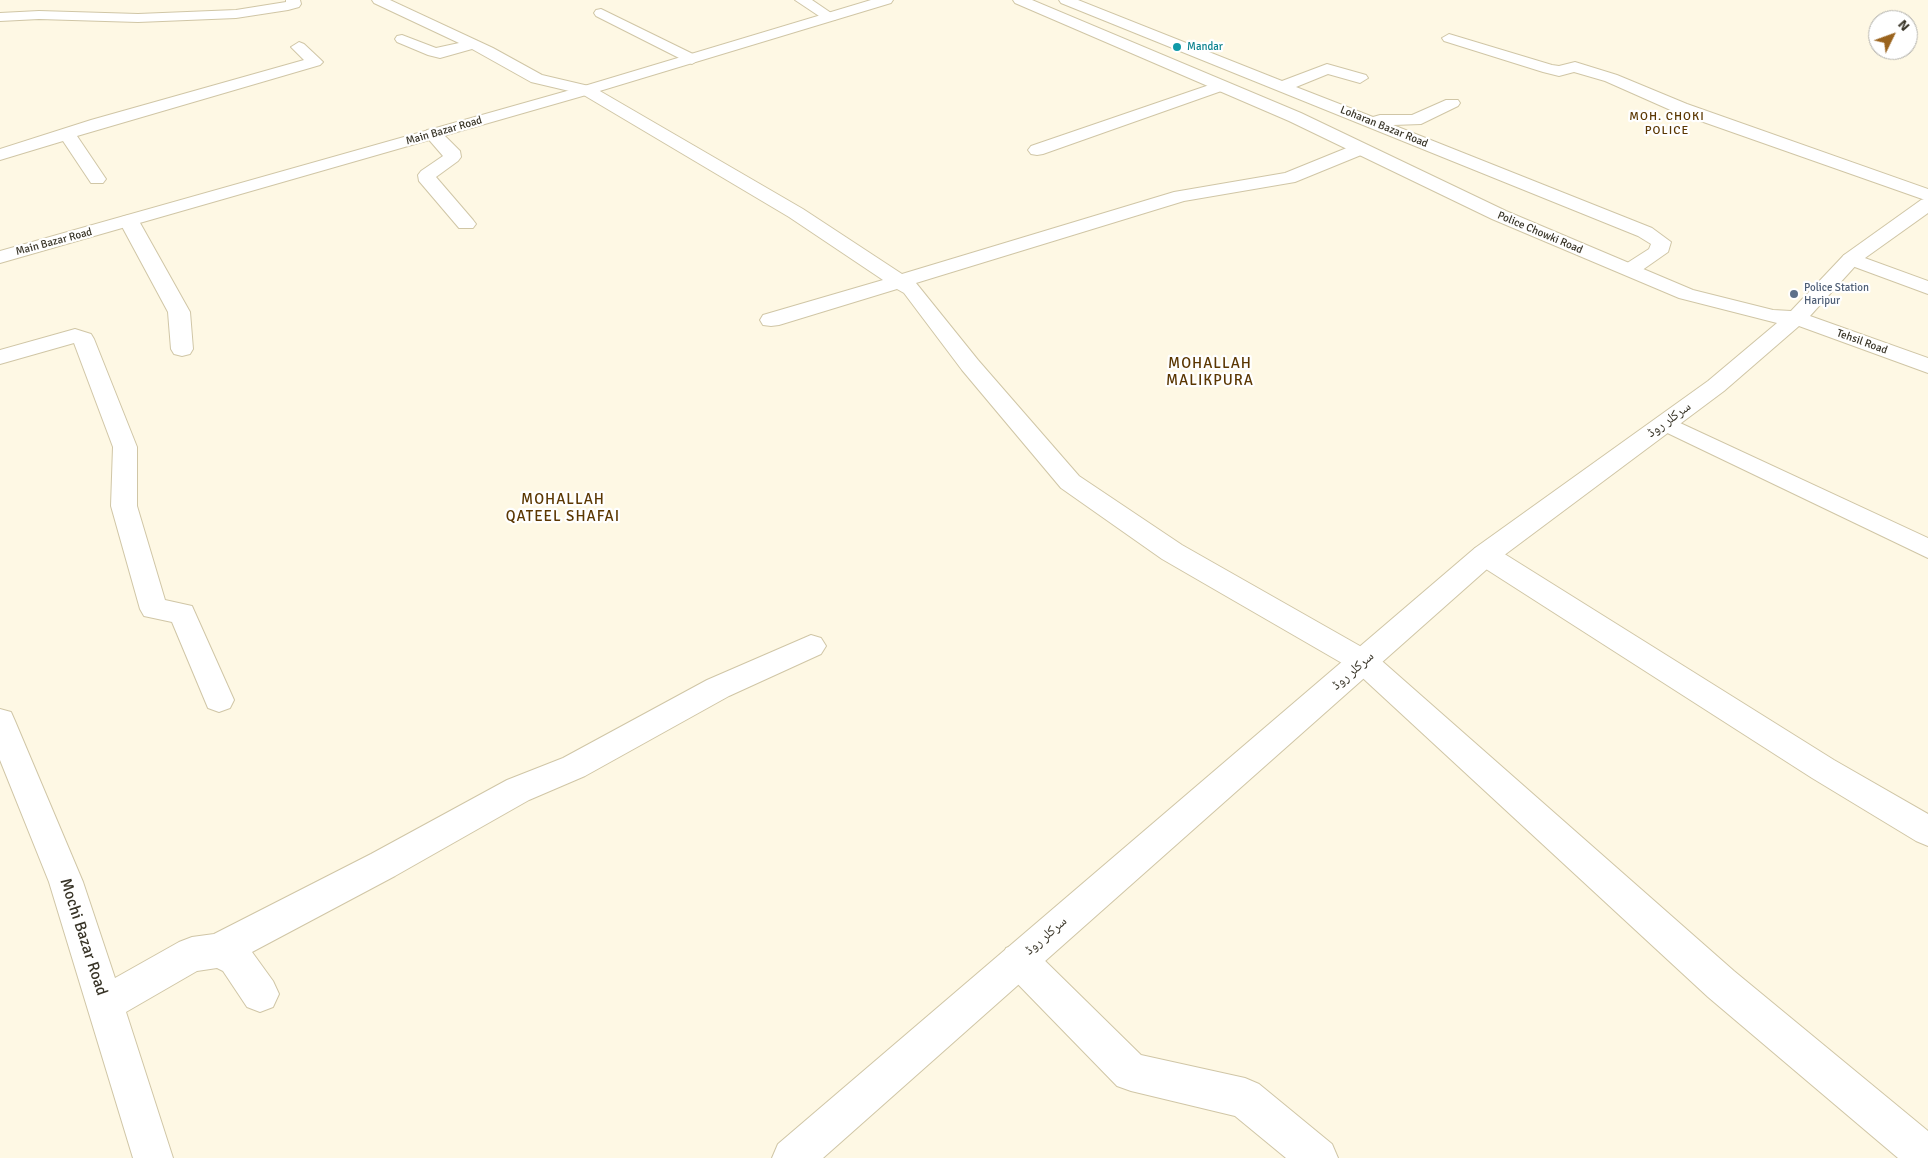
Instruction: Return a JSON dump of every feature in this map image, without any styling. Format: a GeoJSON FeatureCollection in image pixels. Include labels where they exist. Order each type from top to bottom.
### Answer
{"type":"FeatureCollection","features":[{"type":"Feature","properties":{"kind":"street"},"geometry":{"type":"LineString","coordinates":[[0,17],[39,14],[138,18],[236,14],[288,6],[294,4],[293,0]]}},
{"type":"Feature","properties":{"kind":"street"},"geometry":{"type":"LineString","coordinates":[[378,0],[474,44],[537,79],[587,90],[796,212],[911,289],[970,365],[1070,482],[1172,552],[1364,662],[1721,984],[1928,1157]]}},
{"type":"Feature","properties":{"kind":"street"},"geometry":{"type":"LineString","coordinates":[[802,0],[830,17]]}},
{"type":"Feature","properties":{"kind":"street","name":"Main Bazar Road"},"geometry":{"type":"LineString","coordinates":[[0,257],[587,90],[886,0]]}},
{"type":"Feature","properties":{"kind":"street"},"geometry":{"type":"LineString","coordinates":[[1020,0],[1221,86]]}},
{"type":"Feature","properties":{"kind":"street","name":"Loharan Bazar Road"},"geometry":{"type":"LineString","coordinates":[[1066,0],[1645,232],[1661,242],[1658,252],[1631,269]]}},
{"type":"Feature","properties":{"kind":"street"},"geometry":{"type":"LineString","coordinates":[[600,13],[692,59]]}},
{"type":"Feature","properties":{"kind":"street"},"geometry":{"type":"LineString","coordinates":[[1449,38],[1549,70],[1559,71],[1575,67],[1611,78],[1681,108],[1928,195]]}},
{"type":"Feature","properties":{"kind":"street"},"geometry":{"type":"LineString","coordinates":[[402,39],[440,53],[474,44]]}},
{"type":"Feature","properties":{"kind":"street"},"geometry":{"type":"LineString","coordinates":[[0,155],[315,62],[299,47]]}},
{"type":"Feature","properties":{"kind":"street"},"geometry":{"type":"LineString","coordinates":[[1283,86],[1327,69],[1360,78]]}},
{"type":"Feature","properties":{"kind":"street"},"geometry":{"type":"LineString","coordinates":[[1037,150],[1221,86]]}},
{"type":"Feature","properties":{"kind":"street","name":"Police Chowki Road"},"geometry":{"type":"LineString","coordinates":[[1221,86],[1295,117],[1499,215],[1588,254],[1631,269],[1686,294],[1773,316],[1796,318]]}},
{"type":"Feature","properties":{"kind":"street"},"geometry":{"type":"LineString","coordinates":[[1372,122],[1384,119],[1415,120],[1452,103]]}},
{"type":"Feature","properties":{"kind":"street"},"geometry":{"type":"LineString","coordinates":[[67,134],[97,179]]}},
{"type":"Feature","properties":{"kind":"street"},"geometry":{"type":"LineString","coordinates":[[433,134],[451,151],[452,157],[427,175],[428,181],[466,224]]}},
{"type":"Feature","properties":{"kind":"street"},"geometry":{"type":"LineString","coordinates":[[771,320],[1182,196],[1289,178],[1360,149]]}},
{"type":"Feature","properties":{"kind":"street","name":"سرکلر روڈ"},"geometry":{"type":"LineString","coordinates":[[792,1158],[1018,960],[1364,662],[1484,555],[1716,386],[1796,318],[1851,259],[1928,204]]}},
{"type":"Feature","properties":{"kind":"street"},"geometry":{"type":"LineString","coordinates":[[129,221],[179,312],[182,349]]}},
{"type":"Feature","properties":{"kind":"street"},"geometry":{"type":"LineString","coordinates":[[1851,259],[1928,288]]}},
{"type":"Feature","properties":{"kind":"street","name":"Tehsil Road"},"geometry":{"type":"LineString","coordinates":[[1796,318],[1928,366]]}},
{"type":"Feature","properties":{"kind":"street"},"geometry":{"type":"LineString","coordinates":[[0,357],[59,339],[75,336],[84,339],[125,446],[124,506],[154,609],[182,613],[219,700]]}},
{"type":"Feature","properties":{"kind":"street"},"geometry":{"type":"LineString","coordinates":[[1665,422],[1928,549]]}},
{"type":"Feature","properties":{"kind":"street"},"geometry":{"type":"LineString","coordinates":[[1484,555],[1823,769],[1928,831]]}},
{"type":"Feature","properties":{"kind":"street"},"geometry":{"type":"LineString","coordinates":[[104,1004],[192,954],[218,951],[383,865],[518,790],[574,767],[718,688],[811,646]]}},
{"type":"Feature","properties":{"kind":"street","name":"Mochi Bazar Road"},"geometry":{"type":"LineString","coordinates":[[0,721],[66,882],[153,1158]]}},
{"type":"Feature","properties":{"kind":"street"},"geometry":{"type":"LineString","coordinates":[[218,951],[236,959],[260,994]]}},
{"type":"Feature","properties":{"kind":"street"},"geometry":{"type":"LineString","coordinates":[[1018,960],[1131,1072],[1244,1098],[1318,1158]]}},
{"type":"Feature","properties":{"kind":"place","name":"Mandar"},"geometry":{"type":"Point","coordinates":[1177,47]}},
{"type":"Feature","properties":{"kind":"place","name":"Police Station Haripur"},"geometry":{"type":"Point","coordinates":[1794,294]}},
{"type":"Feature","properties":{"kind":"district","name":"MOH. CHOKI POLICE"},"geometry":{"type":"Point","coordinates":[1667,124]}},
{"type":"Feature","properties":{"kind":"district","name":"MOHALLAH MALIKPURA"},"geometry":{"type":"Point","coordinates":[1210,372]}},
{"type":"Feature","properties":{"kind":"district","name":"MOHALLAH QATEEL SHAFAI"},"geometry":{"type":"Point","coordinates":[563,508]}}]}
